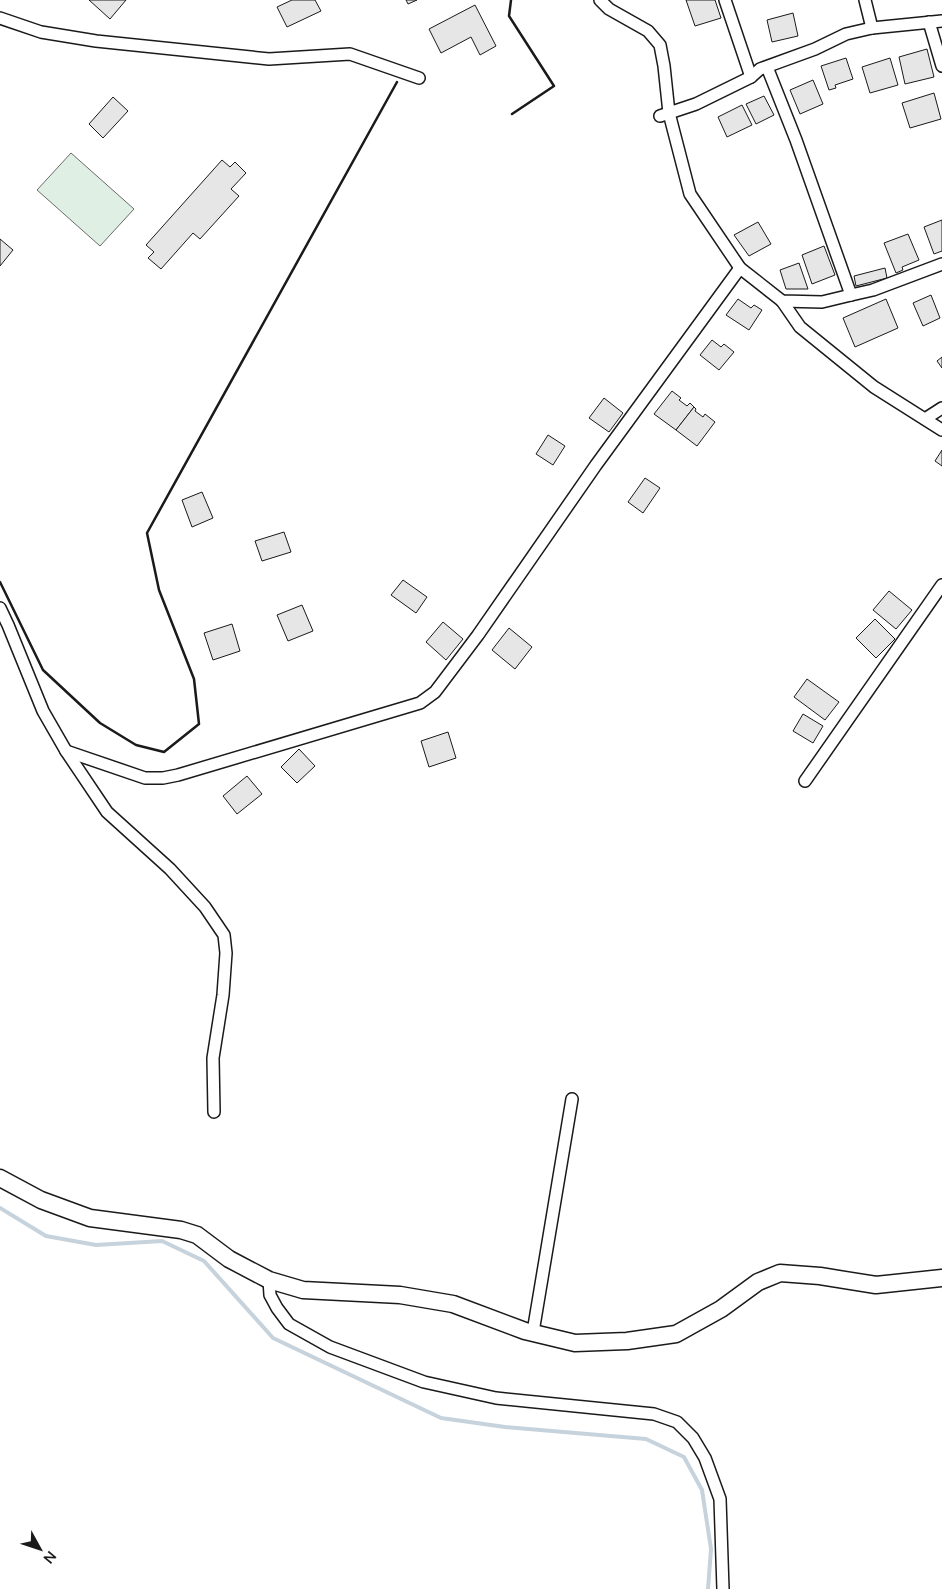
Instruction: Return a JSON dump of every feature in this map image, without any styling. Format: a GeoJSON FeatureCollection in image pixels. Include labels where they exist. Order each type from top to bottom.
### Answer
{"type":"FeatureCollection","features":[{"type":"Feature","properties":{"kind":"street"},"geometry":{"type":"LineString","coordinates":[[600,0],[609,9],[648,31],[660,45],[664,115],[690,194],[740,268],[782,301],[800,327],[874,387],[942,430]]}},
{"type":"Feature","properties":{"kind":"street"},"geometry":{"type":"LineString","coordinates":[[725,0],[751,76]]}},
{"type":"Feature","properties":{"kind":"street"},"geometry":{"type":"LineString","coordinates":[[865,0],[872,28]]}},
{"type":"Feature","properties":{"kind":"street"},"geometry":{"type":"LineString","coordinates":[[0,18],[41,32],[96,41],[259,58],[350,54],[419,78]]}},
{"type":"Feature","properties":{"kind":"street"},"geometry":{"type":"LineString","coordinates":[[664,115],[696,104],[760,70],[815,49],[846,34],[872,28],[942,21]]}},
{"type":"Feature","properties":{"kind":"street"},"geometry":{"type":"LineString","coordinates":[[929,22],[942,66]]}},
{"type":"Feature","properties":{"kind":"street"},"geometry":{"type":"LineString","coordinates":[[767,67],[796,140],[851,295]]}},
{"type":"Feature","properties":{"kind":"street"},"geometry":{"type":"LineString","coordinates":[[782,301],[822,302],[873,290],[942,264]]}},
{"type":"Feature","properties":{"kind":"street"},"geometry":{"type":"LineString","coordinates":[[66,751],[145,778],[162,778],[178,775],[420,703],[435,692],[478,635],[596,465],[740,268]]}},
{"type":"Feature","properties":{"kind":"street"},"geometry":{"type":"LineString","coordinates":[[924,419],[942,408]]}},
{"type":"Feature","properties":{"kind":"street"},"geometry":{"type":"LineString","coordinates":[[805,781],[942,585]]}},
{"type":"Feature","properties":{"kind":"street"},"geometry":{"type":"LineString","coordinates":[[0,608],[43,711],[66,751],[106,812],[170,869],[205,907],[224,935],[226,953],[223,995],[213,1058],[214,1112]]}},
{"type":"Feature","properties":{"kind":"street"},"geometry":{"type":"LineString","coordinates":[[533,1332],[572,1099]]}},
{"type":"Feature","properties":{"kind":"street"},"geometry":{"type":"LineString","coordinates":[[0,1178],[41,1200],[90,1218],[181,1230],[197,1235],[229,1259],[269,1280],[303,1290],[400,1295],[453,1304],[533,1332],[575,1343],[627,1341],[676,1334],[721,1309],[758,1282],[780,1273],[820,1276],[876,1285],[942,1278]]}},
{"type":"Feature","properties":{"kind":"street"},"geometry":{"type":"LineString","coordinates":[[269,1280],[270,1295],[289,1324],[330,1348],[424,1382],[496,1398],[654,1414],[677,1422],[694,1438],[705,1458],[720,1499],[723,1589]]}},
{"type":"Feature","properties":{"kind":"green space"},"geometry":{"type":"Polygon","coordinates":[[[71,153],[134,209],[100,246],[37,190],[71,153]]]}},
{"type":"Feature","properties":{"kind":"building"},"geometry":{"type":"Polygon","coordinates":[[[89,0],[126,0],[110,19],[89,0]]]}},
{"type":"Feature","properties":{"kind":"building"},"geometry":{"type":"Polygon","coordinates":[[[292,0],[315,0],[321,11],[287,27],[277,7],[292,0]]]}},
{"type":"Feature","properties":{"kind":"building"},"geometry":{"type":"Polygon","coordinates":[[[406,0],[417,0],[408,4],[406,0]]]}},
{"type":"Feature","properties":{"kind":"building"},"geometry":{"type":"Polygon","coordinates":[[[686,0],[715,0],[721,18],[695,26],[686,0]]]}},
{"type":"Feature","properties":{"kind":"building"},"geometry":{"type":"Polygon","coordinates":[[[475,5],[496,46],[480,55],[471,37],[441,53],[429,29],[475,5]]]}},
{"type":"Feature","properties":{"kind":"building"},"geometry":{"type":"Polygon","coordinates":[[[793,13],[798,36],[772,42],[767,20],[793,13]]]}},
{"type":"Feature","properties":{"kind":"building"},"geometry":{"type":"Polygon","coordinates":[[[927,49],[934,77],[905,84],[899,57],[927,49]]]}},
{"type":"Feature","properties":{"kind":"building"},"geometry":{"type":"Polygon","coordinates":[[[846,58],[853,79],[835,85],[836,88],[829,90],[821,66],[846,58]]]}},
{"type":"Feature","properties":{"kind":"building"},"geometry":{"type":"Polygon","coordinates":[[[890,58],[898,85],[870,93],[862,67],[890,58]]]}},
{"type":"Feature","properties":{"kind":"building"},"geometry":{"type":"Polygon","coordinates":[[[813,80],[823,104],[800,114],[790,90],[813,80]]]}},
{"type":"Feature","properties":{"kind":"building"},"geometry":{"type":"Polygon","coordinates":[[[934,93],[941,119],[910,128],[902,103],[934,93]]]}},
{"type":"Feature","properties":{"kind":"building"},"geometry":{"type":"Polygon","coordinates":[[[764,96],[774,115],[756,124],[746,104],[764,96]]]}},
{"type":"Feature","properties":{"kind":"building"},"geometry":{"type":"Polygon","coordinates":[[[113,97],[128,111],[103,138],[89,124],[113,97]]]}},
{"type":"Feature","properties":{"kind":"building"},"geometry":{"type":"Polygon","coordinates":[[[742,105],[752,125],[727,137],[718,117],[742,105]]]}},
{"type":"Feature","properties":{"kind":"building"},"geometry":{"type":"Polygon","coordinates":[[[222,160],[230,167],[235,162],[246,173],[231,189],[239,196],[200,239],[193,233],[161,269],[148,258],[154,252],[146,245],[222,160]]]}},
{"type":"Feature","properties":{"kind":"building"},"geometry":{"type":"Polygon","coordinates":[[[942,220],[942,251],[934,254],[924,227],[942,220]]]}},
{"type":"Feature","properties":{"kind":"building"},"geometry":{"type":"Polygon","coordinates":[[[758,222],[771,244],[749,256],[734,235],[758,222]]]}},
{"type":"Feature","properties":{"kind":"building"},"geometry":{"type":"Polygon","coordinates":[[[908,234],[919,260],[902,267],[903,270],[896,273],[884,243],[908,234]]]}},
{"type":"Feature","properties":{"kind":"building"},"geometry":{"type":"Polygon","coordinates":[[[0,239],[13,250],[0,266],[0,239]]]}},
{"type":"Feature","properties":{"kind":"building"},"geometry":{"type":"Polygon","coordinates":[[[824,246],[835,275],[812,284],[802,255],[824,246]]]}},
{"type":"Feature","properties":{"kind":"building"},"geometry":{"type":"Polygon","coordinates":[[[799,263],[808,289],[786,289],[780,270],[799,263]]]}},
{"type":"Feature","properties":{"kind":"building"},"geometry":{"type":"Polygon","coordinates":[[[885,268],[887,278],[856,286],[854,276],[885,268]]]}},
{"type":"Feature","properties":{"kind":"building"},"geometry":{"type":"Polygon","coordinates":[[[931,295],[940,318],[923,326],[913,303],[931,295]]]}},
{"type":"Feature","properties":{"kind":"building"},"geometry":{"type":"Polygon","coordinates":[[[738,299],[751,308],[754,305],[762,310],[749,330],[726,315],[738,299]]]}},
{"type":"Feature","properties":{"kind":"building"},"geometry":{"type":"Polygon","coordinates":[[[886,299],[898,328],[855,347],[843,318],[886,299]]]}},
{"type":"Feature","properties":{"kind":"building"},"geometry":{"type":"Polygon","coordinates":[[[712,340],[721,347],[724,344],[734,352],[719,370],[700,355],[712,340]]]}},
{"type":"Feature","properties":{"kind":"building"},"geometry":{"type":"Polygon","coordinates":[[[942,357],[942,368],[937,361],[942,357]]]}},
{"type":"Feature","properties":{"kind":"building"},"geometry":{"type":"Polygon","coordinates":[[[672,391],[687,406],[690,403],[694,407],[676,430],[654,414],[672,391]]]}},
{"type":"Feature","properties":{"kind":"building"},"geometry":{"type":"Polygon","coordinates":[[[604,398],[623,413],[609,432],[589,418],[604,398]]]}},
{"type":"Feature","properties":{"kind":"building"},"geometry":{"type":"Polygon","coordinates":[[[694,407],[695,411],[703,417],[705,414],[715,422],[697,446],[676,430],[694,407]]]}},
{"type":"Feature","properties":{"kind":"building"},"geometry":{"type":"Polygon","coordinates":[[[548,435],[565,446],[553,465],[536,454],[548,435]]]}},
{"type":"Feature","properties":{"kind":"building"},"geometry":{"type":"Polygon","coordinates":[[[942,450],[942,466],[935,461],[942,450]]]}},
{"type":"Feature","properties":{"kind":"building"},"geometry":{"type":"Polygon","coordinates":[[[645,478],[660,488],[643,513],[628,502],[645,478]]]}},
{"type":"Feature","properties":{"kind":"building"},"geometry":{"type":"Polygon","coordinates":[[[202,492],[213,518],[192,527],[182,500],[202,492]]]}},
{"type":"Feature","properties":{"kind":"building"},"geometry":{"type":"Polygon","coordinates":[[[284,532],[291,552],[262,561],[255,541],[284,532]]]}},
{"type":"Feature","properties":{"kind":"building"},"geometry":{"type":"Polygon","coordinates":[[[403,580],[427,597],[416,613],[391,595],[403,580]]]}},
{"type":"Feature","properties":{"kind":"building"},"geometry":{"type":"Polygon","coordinates":[[[889,591],[912,610],[896,629],[873,610],[889,591]]]}},
{"type":"Feature","properties":{"kind":"building"},"geometry":{"type":"Polygon","coordinates":[[[302,605],[313,631],[288,641],[277,615],[302,605]]]}},
{"type":"Feature","properties":{"kind":"building"},"geometry":{"type":"Polygon","coordinates":[[[875,619],[895,639],[876,658],[856,638],[875,619]]]}},
{"type":"Feature","properties":{"kind":"building"},"geometry":{"type":"Polygon","coordinates":[[[443,622],[463,639],[446,660],[426,642],[443,622]]]}},
{"type":"Feature","properties":{"kind":"building"},"geometry":{"type":"Polygon","coordinates":[[[232,624],[240,651],[213,660],[204,633],[232,624]]]}},
{"type":"Feature","properties":{"kind":"building"},"geometry":{"type":"Polygon","coordinates":[[[509,628],[532,647],[515,669],[492,650],[509,628]]]}},
{"type":"Feature","properties":{"kind":"building"},"geometry":{"type":"Polygon","coordinates":[[[807,679],[839,702],[825,720],[794,697],[807,679]]]}},
{"type":"Feature","properties":{"kind":"building"},"geometry":{"type":"Polygon","coordinates":[[[803,714],[823,726],[813,743],[793,731],[803,714]]]}},
{"type":"Feature","properties":{"kind":"building"},"geometry":{"type":"Polygon","coordinates":[[[448,732],[456,758],[429,767],[421,741],[448,732]]]}},
{"type":"Feature","properties":{"kind":"building"},"geometry":{"type":"Polygon","coordinates":[[[299,749],[315,766],[297,783],[281,767],[299,749]]]}},
{"type":"Feature","properties":{"kind":"building"},"geometry":{"type":"Polygon","coordinates":[[[247,776],[262,794],[237,814],[223,796],[247,776]]]}},
{"type":"Feature","properties":{"kind":"waterway"},"geometry":{"type":"LineString","coordinates":[[0,1208],[46,1236],[96,1245],[162,1241],[204,1261],[273,1338],[441,1418],[505,1427],[646,1439],[684,1457],[702,1490],[711,1549],[708,1589]]}},
{"type":"Feature","properties":{"kind":"wall"},"geometry":{"type":"LineString","coordinates":[[511,0],[509,16],[554,86],[512,114]]}},
{"type":"Feature","properties":{"kind":"wall"},"geometry":{"type":"LineString","coordinates":[[0,582],[43,670],[100,723],[136,745],[164,752],[199,724],[194,679],[159,590],[147,533],[397,82]]}}]}
